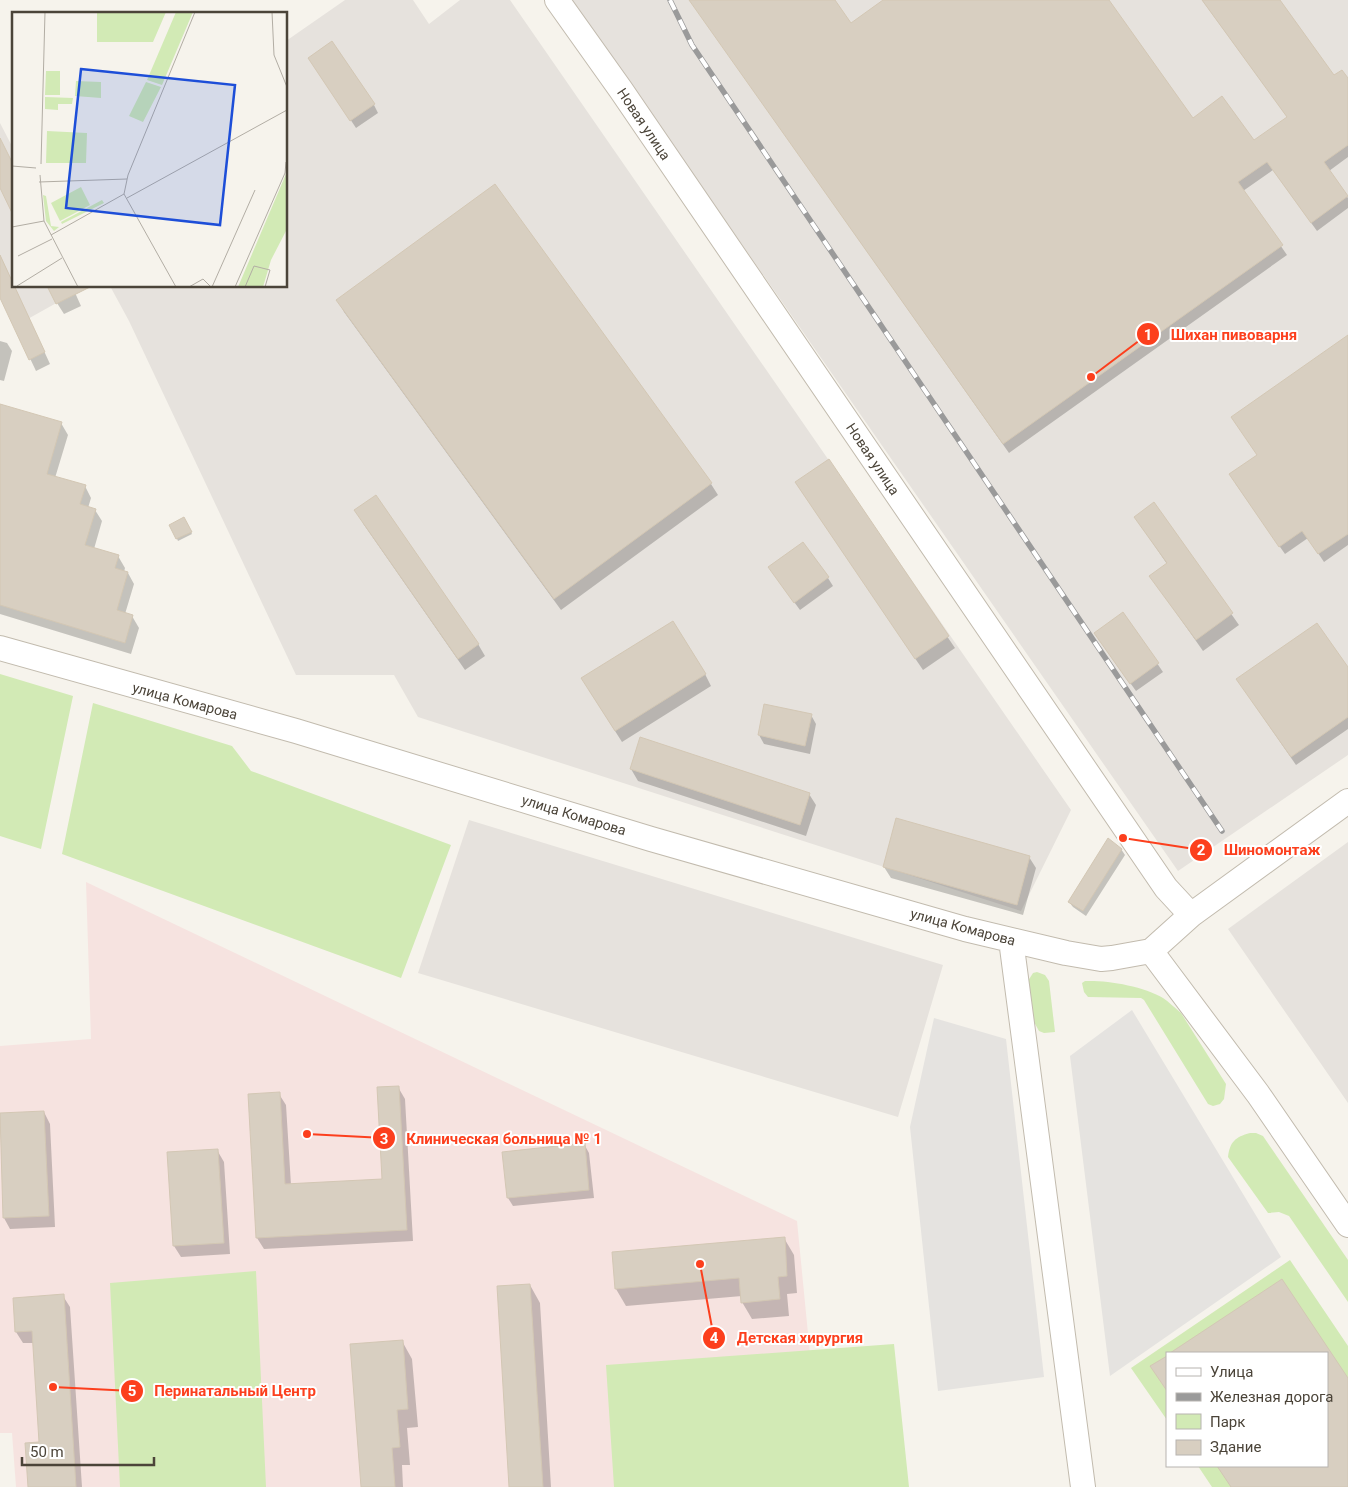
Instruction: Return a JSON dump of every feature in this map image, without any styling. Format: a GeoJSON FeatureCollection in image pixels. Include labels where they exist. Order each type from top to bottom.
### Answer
{"type":"FeatureCollection","features":[{"type":"Feature","properties":{"kind":"street","name":"Новая улица"},"geometry":{"type":"LineString","coordinates":[[557,0],[621,90],[1166,888],[1191,915]]}},
{"type":"Feature","properties":{"kind":"street","name":"улица Комарова"},"geometry":{"type":"LineString","coordinates":[[0,648],[296,731],[651,839],[1011,940],[1066,953],[1101,958],[1112,958],[1151,951]]}},
{"type":"Feature","properties":{"kind":"street"},"geometry":{"type":"LineString","coordinates":[[1348,802],[1191,915],[1151,951],[1258,1094],[1348,1225]]}},
{"type":"Feature","properties":{"kind":"street"},"geometry":{"type":"LineString","coordinates":[[1011,940],[1083,1487]]}},
{"type":"Feature","properties":{"kind":"shaded area"},"geometry":{"type":"Polygon","coordinates":[[[345,0],[413,0],[429,24],[460,0],[510,0],[1071,810],[1021,911],[418,717],[394,675],[296,675],[129,321],[111,288],[288,288],[288,40],[345,0]]]}},
{"type":"Feature","properties":{"kind":"shaded area"},"geometry":{"type":"Polygon","coordinates":[[[572,0],[1348,0],[1348,755],[1178,871],[572,0]]]}},
{"type":"Feature","properties":{"kind":"shaded area"},"geometry":{"type":"Polygon","coordinates":[[[0,123],[12,146],[12,288],[83,288],[17,325],[0,287],[0,123]]]}},
{"type":"Feature","properties":{"kind":"shaded area"},"geometry":{"type":"Polygon","coordinates":[[[469,820],[943,965],[898,1117],[418,973],[469,820]]]}},
{"type":"Feature","properties":{"kind":"shaded area"},"geometry":{"type":"Polygon","coordinates":[[[1348,842],[1348,1103],[1228,929],[1348,842]]]}},
{"type":"Feature","properties":{"kind":"shaded area"},"geometry":{"type":"Polygon","coordinates":[[[86,882],[797,1221],[823,1487],[16,1487],[12,1433],[0,1433],[0,1046],[91,1039],[86,882]]]}},
{"type":"Feature","properties":{"kind":"shaded area"},"geometry":{"type":"Polygon","coordinates":[[[1132,1010],[1281,1257],[1110,1376],[1070,1056],[1132,1010]]]}},
{"type":"Feature","properties":{"kind":"shaded area"},"geometry":{"type":"Polygon","coordinates":[[[934,1018],[1006,1039],[1044,1377],[938,1391],[910,1127],[934,1018]]]}},
{"type":"Feature","properties":{"kind":"green space"},"geometry":{"type":"Polygon","coordinates":[[[0,674],[73,696],[41,849],[0,836],[0,674]]]}},
{"type":"Feature","properties":{"kind":"green space"},"geometry":{"type":"Polygon","coordinates":[[[93,703],[232,746],[251,771],[451,845],[401,978],[62,854],[93,703]]]}},
{"type":"Feature","properties":{"kind":"green space"},"geometry":{"type":"Polygon","coordinates":[[[1037,972],[1045,975],[1049,981],[1055,1032],[1044,1033],[1039,1031],[1034,1022],[1028,981],[1033,973],[1037,972]]]}},
{"type":"Feature","properties":{"kind":"green space"},"geometry":{"type":"Polygon","coordinates":[[[1085,981],[1114,983],[1146,990],[1163,998],[1181,1013],[1226,1084],[1224,1099],[1220,1104],[1213,1106],[1208,1104],[1144,1000],[1141,998],[1088,997],[1084,992],[1082,983],[1085,981]]]}},
{"type":"Feature","properties":{"kind":"green space"},"geometry":{"type":"Polygon","coordinates":[[[1250,1133],[1263,1136],[1348,1260],[1348,1302],[1289,1216],[1279,1212],[1268,1213],[1228,1157],[1230,1147],[1234,1141],[1250,1133]]]}},
{"type":"Feature","properties":{"kind":"green space"},"geometry":{"type":"Polygon","coordinates":[[[1290,1260],[1348,1346],[1348,1487],[1212,1487],[1199,1467],[1328,1467],[1328,1352],[1166,1352],[1166,1419],[1131,1368],[1290,1260]]]}},
{"type":"Feature","properties":{"kind":"green space"},"geometry":{"type":"Polygon","coordinates":[[[256,1271],[266,1487],[120,1487],[110,1283],[256,1271]]]}},
{"type":"Feature","properties":{"kind":"green space"},"geometry":{"type":"Polygon","coordinates":[[[894,1344],[909,1487],[614,1487],[606,1365],[894,1344]]]}},
{"type":"Feature","properties":{"kind":"building"},"geometry":{"type":"Polygon","coordinates":[[[689,0],[835,0],[851,23],[883,0],[1109,0],[1193,118],[1222,96],[1254,140],[1287,117],[1202,0],[1280,0],[1334,75],[1342,70],[1348,78],[1348,145],[1324,162],[1348,196],[1311,223],[1267,162],[1238,182],[1283,245],[1003,444],[689,0]]]}},
{"type":"Feature","properties":{"kind":"building"},"geometry":{"type":"Polygon","coordinates":[[[332,41],[375,104],[350,121],[308,58],[332,41]]]}},
{"type":"Feature","properties":{"kind":"building"},"geometry":{"type":"Polygon","coordinates":[[[0,138],[12,162],[12,213],[0,188],[0,138]]]}},
{"type":"Feature","properties":{"kind":"building"},"geometry":{"type":"Polygon","coordinates":[[[495,184],[712,483],[554,599],[336,300],[495,184]]]}},
{"type":"Feature","properties":{"kind":"building"},"geometry":{"type":"Polygon","coordinates":[[[0,255],[12,281],[12,288],[15,288],[45,352],[29,360],[0,298],[0,255]]]}},
{"type":"Feature","properties":{"kind":"building"},"geometry":{"type":"Polygon","coordinates":[[[48,288],[88,288],[56,304],[48,288]]]}},
{"type":"Feature","properties":{"kind":"building"},"geometry":{"type":"Polygon","coordinates":[[[1348,335],[1348,534],[1318,554],[1302,531],[1279,547],[1229,474],[1257,455],[1231,417],[1348,335]]]}},
{"type":"Feature","properties":{"kind":"building"},"geometry":{"type":"Polygon","coordinates":[[[0,404],[62,422],[47,474],[86,485],[80,504],[96,509],[85,545],[119,555],[115,568],[128,572],[117,610],[133,615],[125,643],[0,605],[0,404]]]}},
{"type":"Feature","properties":{"kind":"building"},"geometry":{"type":"Polygon","coordinates":[[[829,459],[949,636],[915,659],[795,482],[829,459]]]}},
{"type":"Feature","properties":{"kind":"building"},"geometry":{"type":"Polygon","coordinates":[[[376,495],[479,644],[458,659],[354,510],[376,495]]]}},
{"type":"Feature","properties":{"kind":"building"},"geometry":{"type":"Polygon","coordinates":[[[1154,502],[1233,613],[1196,640],[1149,576],[1167,563],[1134,517],[1154,502]]]}},
{"type":"Feature","properties":{"kind":"building"},"geometry":{"type":"Polygon","coordinates":[[[184,517],[192,532],[176,539],[169,525],[184,517]]]}},
{"type":"Feature","properties":{"kind":"building"},"geometry":{"type":"Polygon","coordinates":[[[803,542],[829,577],[794,603],[768,567],[803,542]]]}},
{"type":"Feature","properties":{"kind":"building"},"geometry":{"type":"Polygon","coordinates":[[[1123,612],[1159,663],[1130,684],[1094,633],[1123,612]]]}},
{"type":"Feature","properties":{"kind":"building"},"geometry":{"type":"Polygon","coordinates":[[[673,621],[706,674],[615,731],[581,678],[673,621]]]}},
{"type":"Feature","properties":{"kind":"building"},"geometry":{"type":"Polygon","coordinates":[[[1317,623],[1348,667],[1348,717],[1291,757],[1236,679],[1317,623]]]}},
{"type":"Feature","properties":{"kind":"building"},"geometry":{"type":"Polygon","coordinates":[[[764,704],[812,714],[805,746],[758,735],[764,704]]]}},
{"type":"Feature","properties":{"kind":"building"},"geometry":{"type":"Polygon","coordinates":[[[640,737],[810,793],[800,825],[630,769],[640,737]]]}},
{"type":"Feature","properties":{"kind":"building"},"geometry":{"type":"Polygon","coordinates":[[[896,818],[1030,856],[1017,905],[883,867],[896,818]]]}},
{"type":"Feature","properties":{"kind":"building"},"geometry":{"type":"Polygon","coordinates":[[[1108,838],[1122,849],[1083,911],[1068,902],[1108,838]]]}},
{"type":"Feature","properties":{"kind":"building"},"geometry":{"type":"Polygon","coordinates":[[[399,1086],[407,1230],[256,1238],[248,1094],[280,1092],[285,1184],[382,1179],[377,1087],[399,1086]]]}},
{"type":"Feature","properties":{"kind":"building"},"geometry":{"type":"Polygon","coordinates":[[[44,1111],[49,1216],[3,1218],[0,1113],[44,1111]]]}},
{"type":"Feature","properties":{"kind":"building"},"geometry":{"type":"Polygon","coordinates":[[[585,1143],[589,1190],[507,1198],[502,1152],[585,1143]]]}},
{"type":"Feature","properties":{"kind":"building"},"geometry":{"type":"Polygon","coordinates":[[[218,1149],[224,1243],[173,1246],[167,1152],[218,1149]]]}},
{"type":"Feature","properties":{"kind":"building"},"geometry":{"type":"Polygon","coordinates":[[[785,1237],[787,1276],[778,1277],[780,1299],[741,1303],[739,1278],[615,1289],[612,1252],[785,1237]]]}},
{"type":"Feature","properties":{"kind":"building"},"geometry":{"type":"Polygon","coordinates":[[[1282,1279],[1348,1378],[1348,1487],[1231,1487],[1218,1467],[1328,1467],[1328,1352],[1172,1352],[1282,1279]]]}},
{"type":"Feature","properties":{"kind":"building"},"geometry":{"type":"Polygon","coordinates":[[[530,1284],[543,1487],[509,1487],[497,1286],[530,1284]]]}},
{"type":"Feature","properties":{"kind":"building"},"geometry":{"type":"Polygon","coordinates":[[[64,1294],[76,1487],[28,1487],[25,1443],[39,1442],[32,1331],[15,1332],[13,1298],[64,1294]]]}},
{"type":"Feature","properties":{"kind":"building"},"geometry":{"type":"Polygon","coordinates":[[[403,1340],[408,1409],[397,1410],[400,1447],[392,1448],[395,1487],[361,1487],[350,1344],[403,1340]]]}},
{"type":"Feature","properties":{"kind":"building"},"geometry":{"type":"Polygon","coordinates":[[[1166,1357],[1166,1390],[1150,1366],[1166,1357]]]}},
{"type":"Feature","properties":{"kind":"railway"},"geometry":{"type":"LineString","coordinates":[[670,0],[692,45],[1222,831]]}},
{"type":"Feature","properties":{"kind":"place","name":"Шихан пивоварня"},"geometry":{"type":"Point","coordinates":[1091,377]}},
{"type":"Feature","properties":{"kind":"place","name":"Шиномонтаж"},"geometry":{"type":"Point","coordinates":[1123,838]}},
{"type":"Feature","properties":{"kind":"place","name":"Клиническая больница № 1"},"geometry":{"type":"Point","coordinates":[307,1134]}},
{"type":"Feature","properties":{"kind":"place","name":"Детская хирургия"},"geometry":{"type":"Point","coordinates":[700,1264]}},
{"type":"Feature","properties":{"kind":"place","name":"Перинатальный Центр"},"geometry":{"type":"Point","coordinates":[53,1387]}}]}
